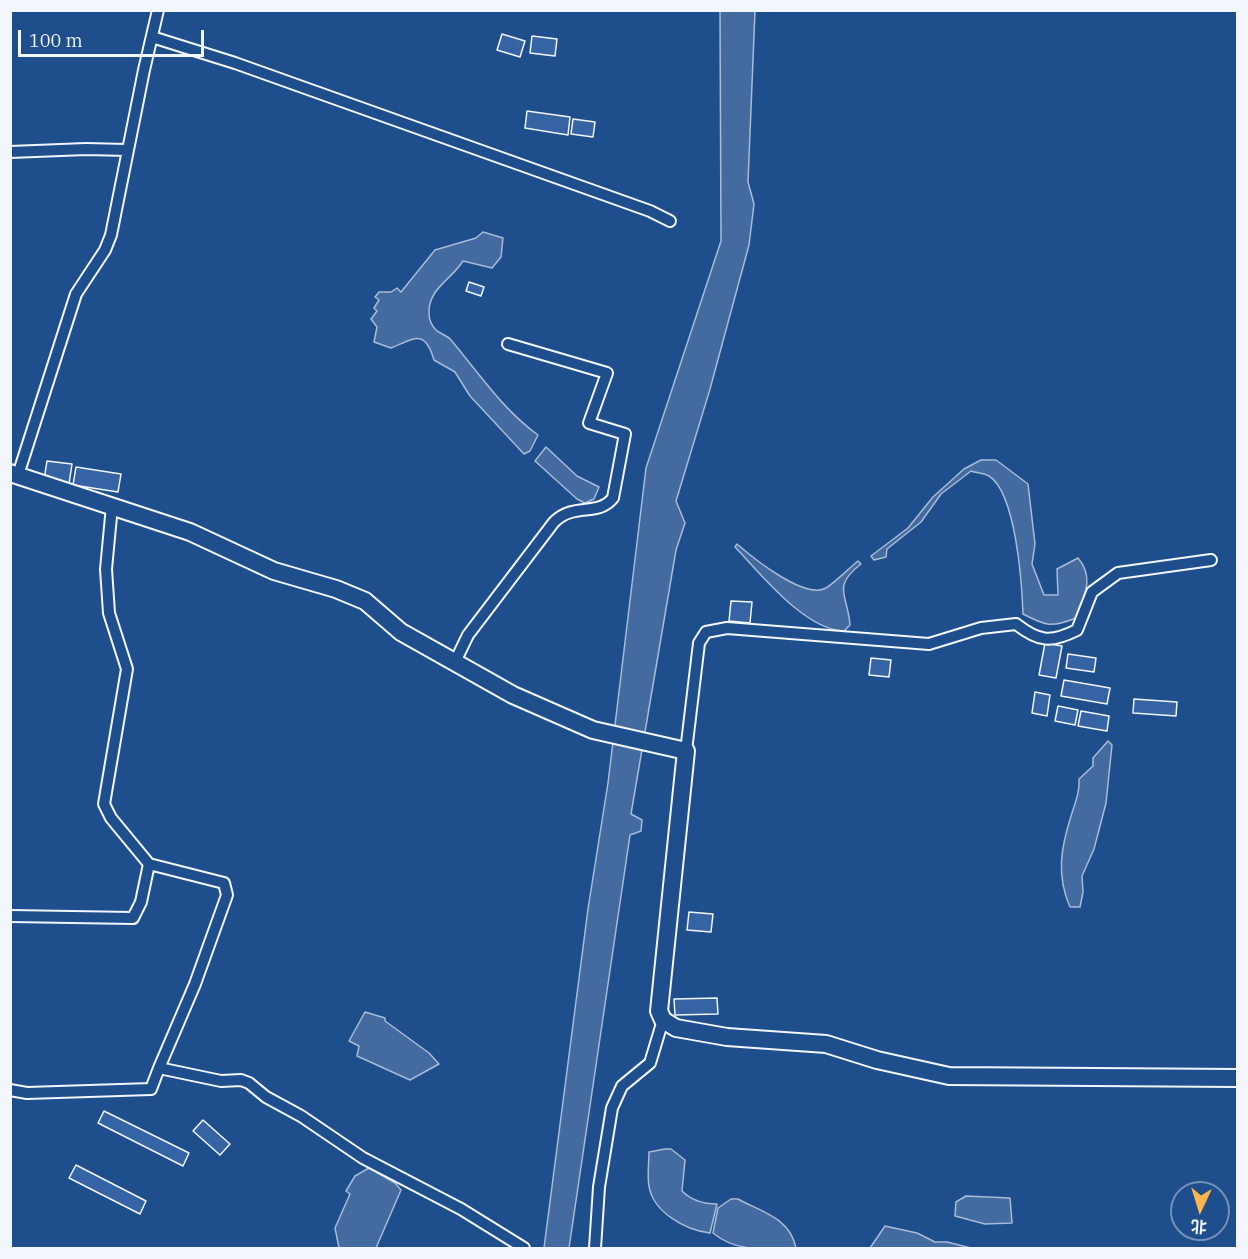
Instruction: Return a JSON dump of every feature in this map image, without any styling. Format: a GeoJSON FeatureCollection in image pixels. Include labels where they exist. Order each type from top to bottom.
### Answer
{"type":"FeatureCollection","features":[{"type":"Feature","properties":{"kind":"street"},"geometry":{"type":"LineString","coordinates":[[158,10],[111,235],[105,250],[76,294],[14,474],[190,532],[274,571],[336,589],[365,601],[401,632],[513,694],[593,730],[686,751]]}},
{"type":"Feature","properties":{"kind":"street"},"geometry":{"type":"LineString","coordinates":[[152,38],[258,70],[650,211],[670,221]]}},
{"type":"Feature","properties":{"kind":"street"},"geometry":{"type":"LineString","coordinates":[[10,152],[86,148],[127,150]]}},
{"type":"Feature","properties":{"kind":"street"},"geometry":{"type":"LineString","coordinates":[[455,662],[468,635],[554,522],[563,513],[600,508],[613,498],[625,434],[589,423],[607,373],[508,344]]}},
{"type":"Feature","properties":{"kind":"street"},"geometry":{"type":"LineString","coordinates":[[10,1090],[62,1093],[151,1089],[195,984],[228,896],[224,884],[149,864],[117,826],[104,804],[127,669],[109,613],[106,569],[112,507]]}},
{"type":"Feature","properties":{"kind":"street"},"geometry":{"type":"LineString","coordinates":[[1211,560],[1118,573],[1092,592],[1077,630],[1048,639],[1033,637],[1016,624],[981,628],[929,644],[727,628],[706,632],[699,643],[659,1011],[663,1020],[676,1028],[727,1036],[826,1044],[877,1060],[949,1076],[1238,1077]]}},
{"type":"Feature","properties":{"kind":"street"},"geometry":{"type":"LineString","coordinates":[[10,916],[133,918],[141,902],[149,864]]}},
{"type":"Feature","properties":{"kind":"street"},"geometry":{"type":"LineString","coordinates":[[595,1248],[598,1187],[612,1108],[622,1086],[650,1062],[663,1020]]}},
{"type":"Feature","properties":{"kind":"street"},"geometry":{"type":"LineString","coordinates":[[159,1068],[221,1082],[241,1080],[249,1083],[266,1097],[301,1116],[363,1158],[461,1209],[524,1248]]}},
{"type":"Feature","properties":{"kind":"water"},"geometry":{"type":"Polygon","coordinates":[[[720,11],[755,11],[748,182],[754,204],[749,245],[710,389],[676,501],[685,523],[676,550],[631,814],[642,820],[641,831],[630,835],[569,1248],[544,1248],[588,909],[608,783],[646,468],[721,241],[720,11]]]}},
{"type":"Feature","properties":{"kind":"water"},"geometry":{"type":"Polygon","coordinates":[[[483,232],[503,238],[501,257],[492,268],[463,261],[432,297],[429,313],[435,328],[451,340],[513,414],[538,435],[530,451],[524,454],[470,396],[455,372],[434,360],[431,350],[423,340],[413,339],[391,348],[374,342],[377,327],[371,319],[377,311],[374,308],[379,300],[375,297],[379,292],[391,292],[397,288],[401,292],[435,250],[476,238],[483,232]]]}},
{"type":"Feature","properties":{"kind":"water"},"geometry":{"type":"Polygon","coordinates":[[[546,447],[577,476],[599,487],[594,499],[585,503],[577,499],[535,461],[546,447]]]}},
{"type":"Feature","properties":{"kind":"water"},"geometry":{"type":"Polygon","coordinates":[[[981,460],[996,460],[1028,484],[1035,544],[1032,564],[1044,595],[1058,595],[1057,569],[1078,558],[1083,565],[1087,580],[1085,595],[1076,618],[1049,624],[1023,614],[1019,562],[1011,519],[1006,501],[998,486],[985,474],[971,471],[941,494],[921,522],[887,549],[886,557],[874,560],[871,556],[908,528],[933,497],[964,469],[981,460]]]}},
{"type":"Feature","properties":{"kind":"water"},"geometry":{"type":"Polygon","coordinates":[[[737,544],[780,576],[805,588],[817,590],[826,588],[858,561],[861,564],[846,579],[844,585],[850,625],[844,631],[829,628],[799,611],[735,547],[737,544]]]}},
{"type":"Feature","properties":{"kind":"water"},"geometry":{"type":"Polygon","coordinates":[[[1108,741],[1112,745],[1106,803],[1094,849],[1082,876],[1083,892],[1080,907],[1070,907],[1062,873],[1065,839],[1078,793],[1079,779],[1093,766],[1093,758],[1108,741]]]}},
{"type":"Feature","properties":{"kind":"water"},"geometry":{"type":"Polygon","coordinates":[[[365,1012],[385,1018],[385,1021],[429,1053],[439,1064],[410,1080],[357,1056],[359,1046],[349,1041],[365,1012]]]}},
{"type":"Feature","properties":{"kind":"water"},"geometry":{"type":"Polygon","coordinates":[[[671,1149],[685,1160],[682,1191],[698,1201],[717,1204],[710,1233],[681,1224],[663,1212],[652,1195],[648,1178],[649,1152],[671,1149]]]}},
{"type":"Feature","properties":{"kind":"water"},"geometry":{"type":"Polygon","coordinates":[[[369,1168],[395,1183],[401,1190],[376,1248],[339,1248],[335,1228],[350,1194],[346,1191],[355,1176],[369,1168]]]}},
{"type":"Feature","properties":{"kind":"water"},"geometry":{"type":"Polygon","coordinates":[[[966,1196],[1010,1198],[1012,1223],[985,1224],[955,1216],[956,1202],[966,1196]]]}},
{"type":"Feature","properties":{"kind":"water"},"geometry":{"type":"Polygon","coordinates":[[[731,1199],[738,1199],[774,1217],[788,1230],[796,1248],[742,1247],[713,1233],[718,1208],[731,1199]]]}},
{"type":"Feature","properties":{"kind":"water"},"geometry":{"type":"Polygon","coordinates":[[[885,1226],[917,1233],[935,1242],[947,1242],[971,1248],[870,1248],[885,1226]]]}},
{"type":"Feature","properties":{"kind":"building"},"geometry":{"type":"Polygon","coordinates":[[[502,34],[525,41],[520,57],[497,50],[502,34]]]}},
{"type":"Feature","properties":{"kind":"building"},"geometry":{"type":"Polygon","coordinates":[[[532,36],[557,39],[555,56],[530,53],[532,36]]]}},
{"type":"Feature","properties":{"kind":"building"},"geometry":{"type":"Polygon","coordinates":[[[527,111],[570,117],[568,135],[525,128],[527,111]]]}},
{"type":"Feature","properties":{"kind":"building"},"geometry":{"type":"Polygon","coordinates":[[[573,119],[595,122],[593,137],[571,134],[573,119]]]}},
{"type":"Feature","properties":{"kind":"building"},"geometry":{"type":"Polygon","coordinates":[[[469,282],[484,287],[481,296],[466,291],[469,282]]]}},
{"type":"Feature","properties":{"kind":"building"},"geometry":{"type":"Polygon","coordinates":[[[47,461],[72,464],[69,484],[44,480],[47,461]]]}},
{"type":"Feature","properties":{"kind":"building"},"geometry":{"type":"Polygon","coordinates":[[[76,467],[121,474],[118,492],[73,485],[76,467]]]}},
{"type":"Feature","properties":{"kind":"building"},"geometry":{"type":"Polygon","coordinates":[[[731,601],[752,602],[750,623],[729,621],[731,601]]]}},
{"type":"Feature","properties":{"kind":"building"},"geometry":{"type":"Polygon","coordinates":[[[1045,643],[1062,646],[1056,678],[1039,675],[1045,643]]]}},
{"type":"Feature","properties":{"kind":"building"},"geometry":{"type":"Polygon","coordinates":[[[1068,654],[1096,658],[1094,672],[1066,668],[1068,654]]]}},
{"type":"Feature","properties":{"kind":"building"},"geometry":{"type":"Polygon","coordinates":[[[871,658],[891,660],[889,677],[869,675],[871,658]]]}},
{"type":"Feature","properties":{"kind":"building"},"geometry":{"type":"Polygon","coordinates":[[[1064,680],[1110,688],[1107,704],[1061,696],[1064,680]]]}},
{"type":"Feature","properties":{"kind":"building"},"geometry":{"type":"Polygon","coordinates":[[[1035,692],[1050,695],[1047,716],[1032,713],[1035,692]]]}},
{"type":"Feature","properties":{"kind":"building"},"geometry":{"type":"Polygon","coordinates":[[[1134,699],[1177,702],[1176,716],[1133,713],[1134,699]]]}},
{"type":"Feature","properties":{"kind":"building"},"geometry":{"type":"Polygon","coordinates":[[[1058,706],[1078,710],[1075,725],[1055,721],[1058,706]]]}},
{"type":"Feature","properties":{"kind":"building"},"geometry":{"type":"Polygon","coordinates":[[[1081,711],[1109,716],[1107,731],[1078,726],[1081,711]]]}},
{"type":"Feature","properties":{"kind":"building"},"geometry":{"type":"Polygon","coordinates":[[[689,912],[713,914],[711,932],[687,930],[689,912]]]}},
{"type":"Feature","properties":{"kind":"building"},"geometry":{"type":"Polygon","coordinates":[[[717,998],[718,1014],[675,1015],[674,999],[717,998]]]}},
{"type":"Feature","properties":{"kind":"building"},"geometry":{"type":"Polygon","coordinates":[[[104,1111],[189,1153],[183,1166],[98,1123],[104,1111]]]}},
{"type":"Feature","properties":{"kind":"building"},"geometry":{"type":"Polygon","coordinates":[[[203,1120],[230,1144],[220,1155],[193,1131],[203,1120]]]}},
{"type":"Feature","properties":{"kind":"building"},"geometry":{"type":"Polygon","coordinates":[[[76,1165],[146,1201],[140,1214],[69,1178],[76,1165]]]}}]}
